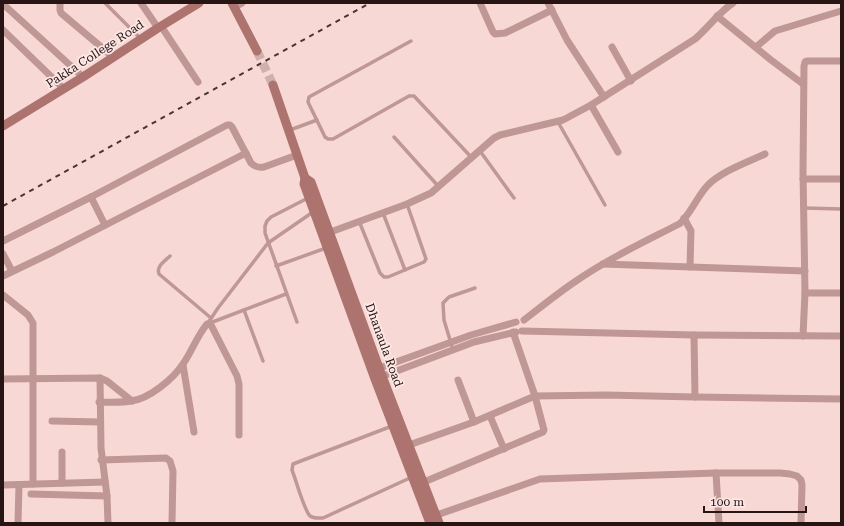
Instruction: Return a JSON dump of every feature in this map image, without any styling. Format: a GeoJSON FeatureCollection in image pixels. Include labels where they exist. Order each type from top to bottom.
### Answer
{"type":"FeatureCollection","features":[{"type":"Feature","properties":{"kind":"street"},"geometry":{"type":"LineString","coordinates":[[60,3],[60,10],[62,13],[113,57]]}},
{"type":"Feature","properties":{"kind":"street"},"geometry":{"type":"LineString","coordinates":[[141,3],[160,27],[198,82]]}},
{"type":"Feature","properties":{"kind":"street","name":"Pakka College Road"},"geometry":{"type":"LineString","coordinates":[[3,126],[199,3]]}},
{"type":"Feature","properties":{"kind":"street"},"geometry":{"type":"LineString","coordinates":[[480,3],[493,32],[498,34],[505,33],[550,6],[567,40],[604,97]]}},
{"type":"Feature","properties":{"kind":"street"},"geometry":{"type":"LineString","coordinates":[[326,234],[359,220],[407,204],[431,193],[494,138],[506,132],[558,122],[591,105],[695,39],[717,16],[733,3]]}},
{"type":"Feature","properties":{"kind":"street"},"geometry":{"type":"LineString","coordinates":[[3,4],[83,77]]}},
{"type":"Feature","properties":{"kind":"street"},"geometry":{"type":"LineString","coordinates":[[236,4],[257,51]]}},
{"type":"Feature","properties":{"kind":"street"},"geometry":{"type":"LineString","coordinates":[[756,47],[775,31],[841,12]]}},
{"type":"Feature","properties":{"kind":"street"},"geometry":{"type":"LineString","coordinates":[[717,16],[803,84]]}},
{"type":"Feature","properties":{"kind":"street"},"geometry":{"type":"LineString","coordinates":[[3,30],[64,89]]}},
{"type":"Feature","properties":{"kind":"street"},"geometry":{"type":"LineString","coordinates":[[612,47],[631,81]]}},
{"type":"Feature","properties":{"kind":"street"},"geometry":{"type":"LineString","coordinates":[[803,336],[805,293],[803,178],[804,66],[807,61],[841,61]]}},
{"type":"Feature","properties":{"kind":"street","name":"Dhanaula Road"},"geometry":{"type":"LineString","coordinates":[[272,85],[305,178],[304,184],[314,212],[326,234],[328,247],[377,373],[409,445],[434,520]]}},
{"type":"Feature","properties":{"kind":"street"},"geometry":{"type":"LineString","coordinates":[[591,105],[618,152]]}},
{"type":"Feature","properties":{"kind":"street"},"geometry":{"type":"LineString","coordinates":[[3,241],[91,197],[227,125],[232,127],[254,166],[259,168],[297,155]]}},
{"type":"Feature","properties":{"kind":"street"},"geometry":{"type":"LineString","coordinates":[[3,276],[246,153]]}},
{"type":"Feature","properties":{"kind":"street"},"geometry":{"type":"LineString","coordinates":[[377,373],[451,342],[516,322],[520,319],[524,320],[575,281],[629,249],[679,224],[709,184],[723,174],[765,154]]}},
{"type":"Feature","properties":{"kind":"street","name":"Dhanaula Road"},"geometry":{"type":"LineString","coordinates":[[305,178],[311,182],[326,234],[377,373],[393,426],[419,477]]}},
{"type":"Feature","properties":{"kind":"street"},"geometry":{"type":"LineString","coordinates":[[803,178],[841,179]]}},
{"type":"Feature","properties":{"kind":"street"},"geometry":{"type":"LineString","coordinates":[[91,197],[105,225]]}},
{"type":"Feature","properties":{"kind":"street"},"geometry":{"type":"LineString","coordinates":[[684,218],[691,231],[690,267]]}},
{"type":"Feature","properties":{"kind":"street"},"geometry":{"type":"LineString","coordinates":[[3,254],[12,271]]}},
{"type":"Feature","properties":{"kind":"street"},"geometry":{"type":"LineString","coordinates":[[603,264],[805,270]]}},
{"type":"Feature","properties":{"kind":"street"},"geometry":{"type":"LineString","coordinates":[[805,293],[841,293]]}},
{"type":"Feature","properties":{"kind":"street"},"geometry":{"type":"LineString","coordinates":[[3,295],[28,315],[33,322],[33,484]]}},
{"type":"Feature","properties":{"kind":"street"},"geometry":{"type":"LineString","coordinates":[[518,331],[526,326],[524,320]]}},
{"type":"Feature","properties":{"kind":"street"},"geometry":{"type":"LineString","coordinates":[[100,402],[132,401],[153,392],[183,365],[202,330],[210,321],[237,376],[239,384],[239,435]]}},
{"type":"Feature","properties":{"kind":"street"},"geometry":{"type":"LineString","coordinates":[[419,477],[504,449],[543,432],[544,430],[516,328],[516,322]]}},
{"type":"Feature","properties":{"kind":"street"},"geometry":{"type":"LineString","coordinates":[[377,373],[453,350],[474,342],[518,331],[694,335],[841,336]]}},
{"type":"Feature","properties":{"kind":"street"},"geometry":{"type":"LineString","coordinates":[[694,335],[696,398]]}},
{"type":"Feature","properties":{"kind":"street"},"geometry":{"type":"LineString","coordinates":[[183,365],[194,432]]}},
{"type":"Feature","properties":{"kind":"street"},"geometry":{"type":"LineString","coordinates":[[100,378],[101,460],[105,482],[108,523]]}},
{"type":"Feature","properties":{"kind":"street"},"geometry":{"type":"LineString","coordinates":[[3,379],[100,378],[132,401]]}},
{"type":"Feature","properties":{"kind":"street"},"geometry":{"type":"LineString","coordinates":[[458,380],[474,422]]}},
{"type":"Feature","properties":{"kind":"street"},"geometry":{"type":"LineString","coordinates":[[409,445],[490,416],[535,396],[590,395],[696,398],[841,399]]}},
{"type":"Feature","properties":{"kind":"street"},"geometry":{"type":"LineString","coordinates":[[490,416],[504,449]]}},
{"type":"Feature","properties":{"kind":"street"},"geometry":{"type":"LineString","coordinates":[[52,421],[100,422]]}},
{"type":"Feature","properties":{"kind":"street"},"geometry":{"type":"LineString","coordinates":[[62,452],[62,483]]}},
{"type":"Feature","properties":{"kind":"street"},"geometry":{"type":"LineString","coordinates":[[101,460],[166,458],[170,461],[173,471],[172,523]]}},
{"type":"Feature","properties":{"kind":"street"},"geometry":{"type":"LineString","coordinates":[[716,473],[719,523]]}},
{"type":"Feature","properties":{"kind":"street"},"geometry":{"type":"LineString","coordinates":[[434,520],[540,479],[716,473],[780,473],[797,476],[801,480],[801,523]]}},
{"type":"Feature","properties":{"kind":"street"},"geometry":{"type":"LineString","coordinates":[[3,485],[105,482]]}},
{"type":"Feature","properties":{"kind":"street"},"geometry":{"type":"LineString","coordinates":[[19,498],[36,492],[44,484]]}},
{"type":"Feature","properties":{"kind":"street"},"geometry":{"type":"LineString","coordinates":[[18,523],[19,485]]}},
{"type":"Feature","properties":{"kind":"street"},"geometry":{"type":"LineString","coordinates":[[31,494],[106,496]]}},
{"type":"Feature","properties":{"kind":"lane"},"geometry":{"type":"LineString","coordinates":[[105,3],[141,39]]}},
{"type":"Feature","properties":{"kind":"lane"},"geometry":{"type":"LineString","coordinates":[[411,41],[309,97],[308,102],[317,120],[326,137],[331,139],[409,96],[414,96],[472,158]]}},
{"type":"Feature","properties":{"kind":"lane"},"geometry":{"type":"LineString","coordinates":[[288,130],[317,120]]}},
{"type":"Feature","properties":{"kind":"lane"},"geometry":{"type":"LineString","coordinates":[[558,122],[605,205]]}},
{"type":"Feature","properties":{"kind":"lane"},"geometry":{"type":"LineString","coordinates":[[394,137],[439,187]]}},
{"type":"Feature","properties":{"kind":"lane"},"geometry":{"type":"LineString","coordinates":[[480,150],[514,198]]}},
{"type":"Feature","properties":{"kind":"lane"},"geometry":{"type":"LineString","coordinates":[[297,322],[268,243],[265,226],[271,217],[309,197]]}},
{"type":"Feature","properties":{"kind":"lane"},"geometry":{"type":"LineString","coordinates":[[359,220],[381,276],[388,277],[424,262],[426,259],[407,204]]}},
{"type":"Feature","properties":{"kind":"lane"},"geometry":{"type":"LineString","coordinates":[[804,208],[841,209]]}},
{"type":"Feature","properties":{"kind":"lane"},"geometry":{"type":"LineString","coordinates":[[210,321],[268,243],[314,212]]}},
{"type":"Feature","properties":{"kind":"lane"},"geometry":{"type":"LineString","coordinates":[[382,212],[405,270]]}},
{"type":"Feature","properties":{"kind":"lane"},"geometry":{"type":"LineString","coordinates":[[276,266],[328,247]]}},
{"type":"Feature","properties":{"kind":"lane"},"geometry":{"type":"LineString","coordinates":[[170,256],[160,266],[158,271],[159,274],[210,321]]}},
{"type":"Feature","properties":{"kind":"lane"},"geometry":{"type":"LineString","coordinates":[[453,350],[444,320],[443,303],[449,297],[475,288]]}},
{"type":"Feature","properties":{"kind":"lane"},"geometry":{"type":"LineString","coordinates":[[210,321],[286,294]]}},
{"type":"Feature","properties":{"kind":"lane"},"geometry":{"type":"LineString","coordinates":[[244,310],[263,361]]}},
{"type":"Feature","properties":{"kind":"lane"},"geometry":{"type":"LineString","coordinates":[[393,426],[293,464],[292,470],[306,508],[311,517],[323,518],[419,477]]}},
{"type":"Feature","properties":{"kind":"tunnel"},"geometry":{"type":"LineString","coordinates":[[257,51],[273,85]]}},
{"type":"Feature","properties":{"kind":"railway"},"geometry":{"type":"LineString","coordinates":[[3,206],[370,3]]}}]}
